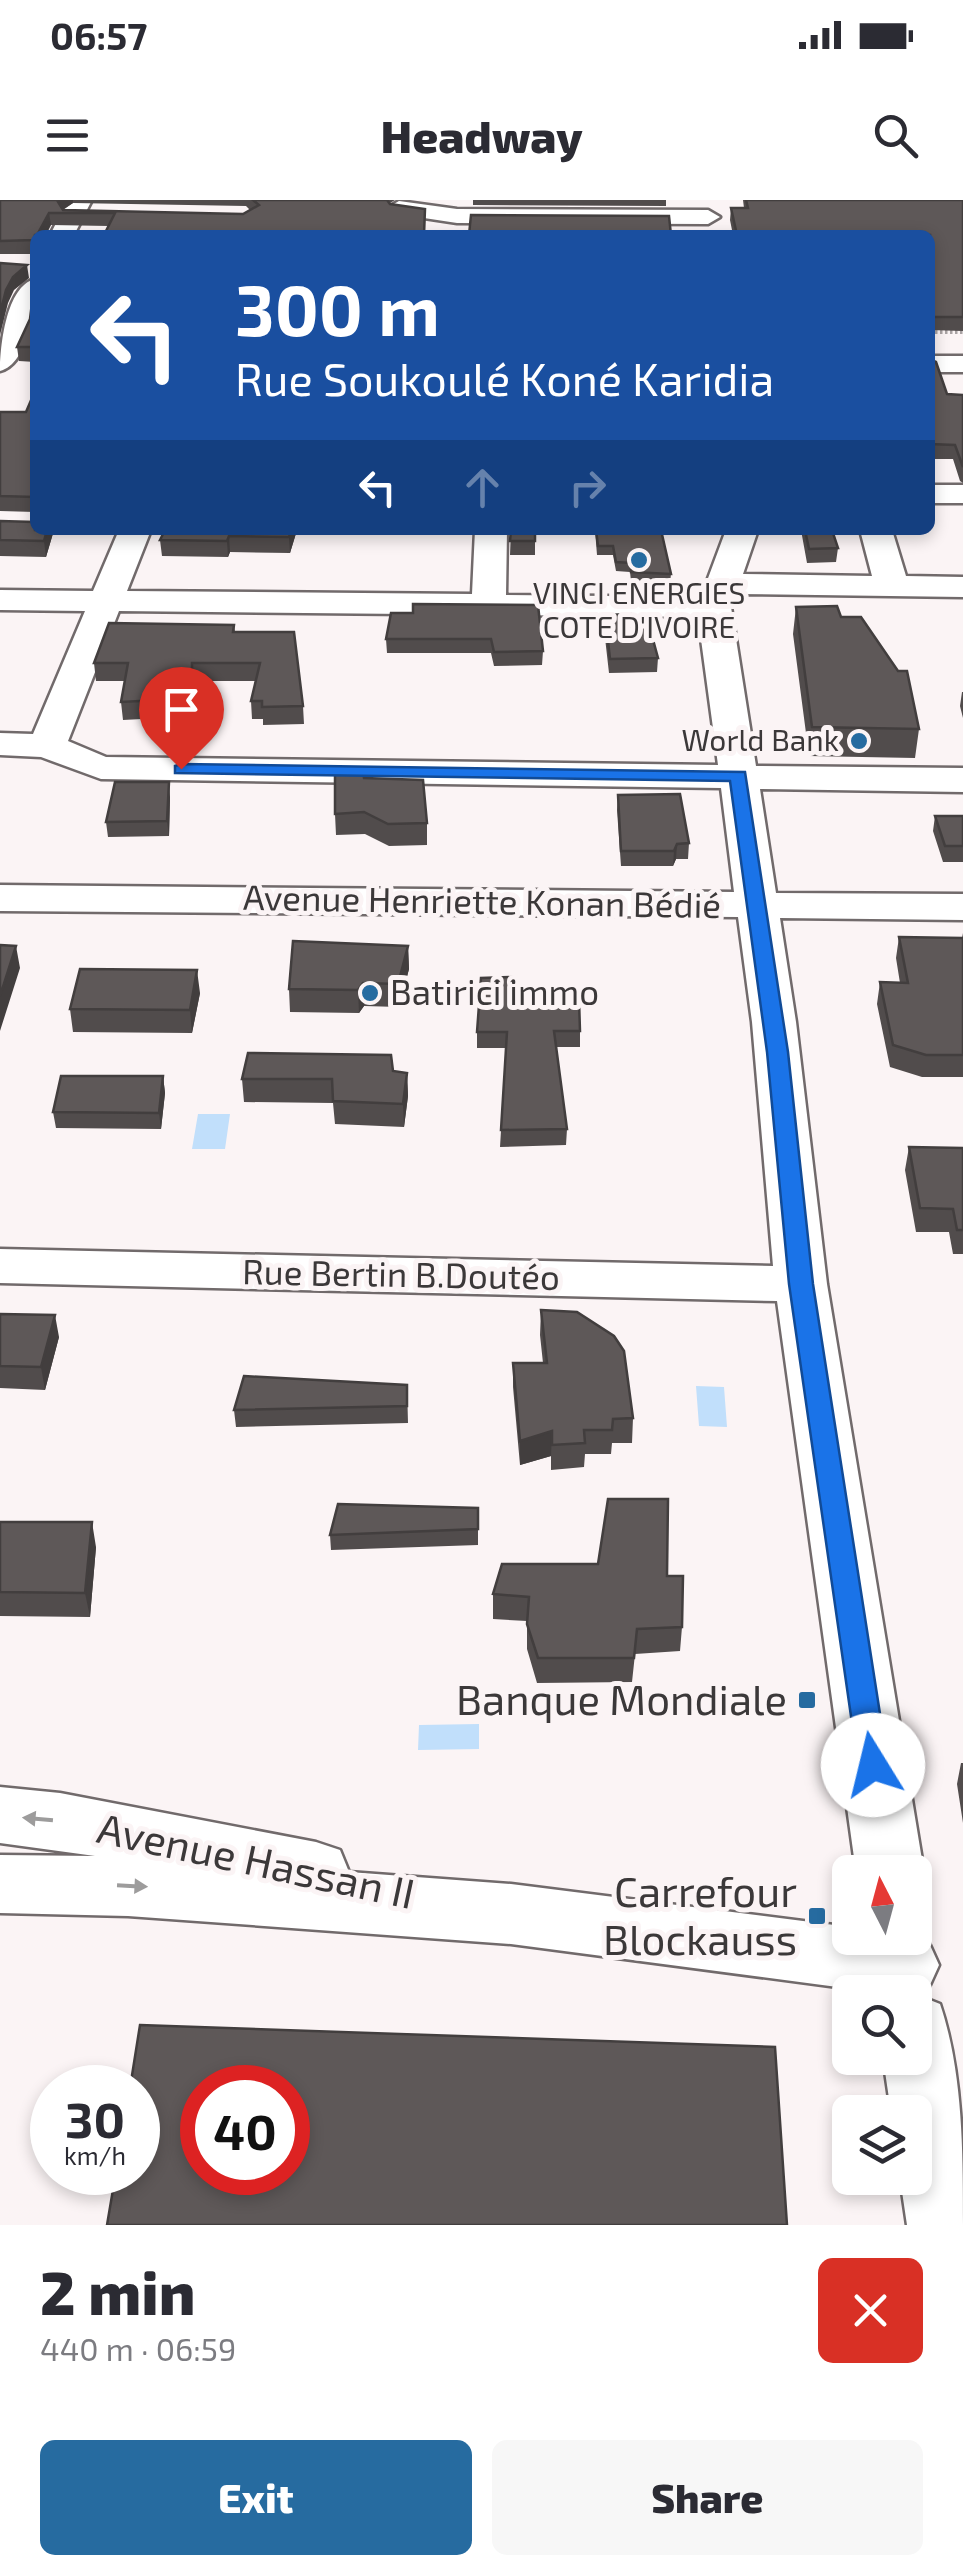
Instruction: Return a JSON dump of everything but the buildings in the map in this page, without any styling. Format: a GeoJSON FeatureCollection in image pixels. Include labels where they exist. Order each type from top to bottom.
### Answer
{"type":"FeatureCollection","features":[{"type":"Feature","properties":{"kind":"street"},"geometry":{"type":"LineString","coordinates":[[526,200],[553,208],[708,216]]}},
{"type":"Feature","properties":{"kind":"street"},"geometry":{"type":"LineString","coordinates":[[399,208],[457,216],[708,216]]}},
{"type":"Feature","properties":{"kind":"street"},"geometry":{"type":"LineString","coordinates":[[30,298],[0,366],[30,369]]}},
{"type":"Feature","properties":{"kind":"street"},"geometry":{"type":"LineString","coordinates":[[935,364],[963,364]]}},
{"type":"Feature","properties":{"kind":"street"},"geometry":{"type":"LineString","coordinates":[[935,494],[963,494]]}},
{"type":"Feature","properties":{"kind":"street"},"geometry":{"type":"LineString","coordinates":[[47,746],[133,535]]}},
{"type":"Feature","properties":{"kind":"street"},"geometry":{"type":"LineString","coordinates":[[489,606],[491,535]]}},
{"type":"Feature","properties":{"kind":"street"},"geometry":{"type":"LineString","coordinates":[[740,535],[718,596],[738,776],[787,1126],[801,1284],[887,1855]]}},
{"type":"Feature","properties":{"kind":"street"},"geometry":{"type":"LineString","coordinates":[[877,535],[892,587]]}},
{"type":"Feature","properties":{"kind":"street"},"geometry":{"type":"LineString","coordinates":[[0,600],[489,606],[963,587]]}},
{"type":"Feature","properties":{"kind":"street"},"geometry":{"type":"LineString","coordinates":[[0,744],[47,746],[101,768],[963,780]]}},
{"type":"Feature","properties":{"kind":"street","name":"Avenue Henriette Konan Bédié"},"geometry":{"type":"LineString","coordinates":[[0,898],[963,907]]}},
{"type":"Feature","properties":{"kind":"street","name":"Rue Bertin B.Doutéo"},"geometry":{"type":"LineString","coordinates":[[0,1266],[801,1284]]}},
{"type":"Feature","properties":{"kind":"street","name":"Avenue Hassan II"},"geometry":{"type":"LineString","coordinates":[[0,1815],[60,1821],[191,1846],[511,1914],[832,1996]]}},
{"type":"Feature","properties":{"kind":"street","name":"Avenue Hassan II"},"geometry":{"type":"LineString","coordinates":[[0,1884],[128,1886],[511,1914]]}},
{"type":"Feature","properties":{"kind":"street"},"geometry":{"type":"LineString","coordinates":[[927,2075],[945,2225]]}},
{"type":"Feature","properties":{"kind":"path"},"geometry":{"type":"LineString","coordinates":[[935,332],[963,332]]}},
{"type":"Feature","properties":{"kind":"water"},"geometry":{"type":"Polygon","coordinates":[[[198,1114],[230,1114],[225,1149],[192,1149],[198,1114]]]}},
{"type":"Feature","properties":{"kind":"water"},"geometry":{"type":"Polygon","coordinates":[[[696,1386],[724,1387],[727,1427],[699,1426],[696,1386]]]}},
{"type":"Feature","properties":{"kind":"water"},"geometry":{"type":"Polygon","coordinates":[[[479,1724],[479,1749],[418,1750],[419,1725],[479,1724]]]}},
{"type":"Feature","properties":{"kind":"place","name":"VINCI ENERGIES COTE D'IVOIRE"},"geometry":{"type":"Point","coordinates":[639,560]}},
{"type":"Feature","properties":{"kind":"place","name":"World Bank"},"geometry":{"type":"Point","coordinates":[859,741]}},
{"type":"Feature","properties":{"kind":"place","name":"Batirici immo"},"geometry":{"type":"Point","coordinates":[370,993]}},
{"type":"Feature","properties":{"kind":"place","name":"Banque Mondiale"},"geometry":{"type":"Point","coordinates":[807,1700]}},
{"type":"Feature","properties":{"kind":"place","name":"Carrefour Blockauss"},"geometry":{"type":"Point","coordinates":[817,1916]}},
{"type":"Feature","properties":{"kind":"route"},"geometry":{"type":"LineString","coordinates":[[181,769],[738,776],[778,1052],[801,1284],[873,1765]]}}]}
